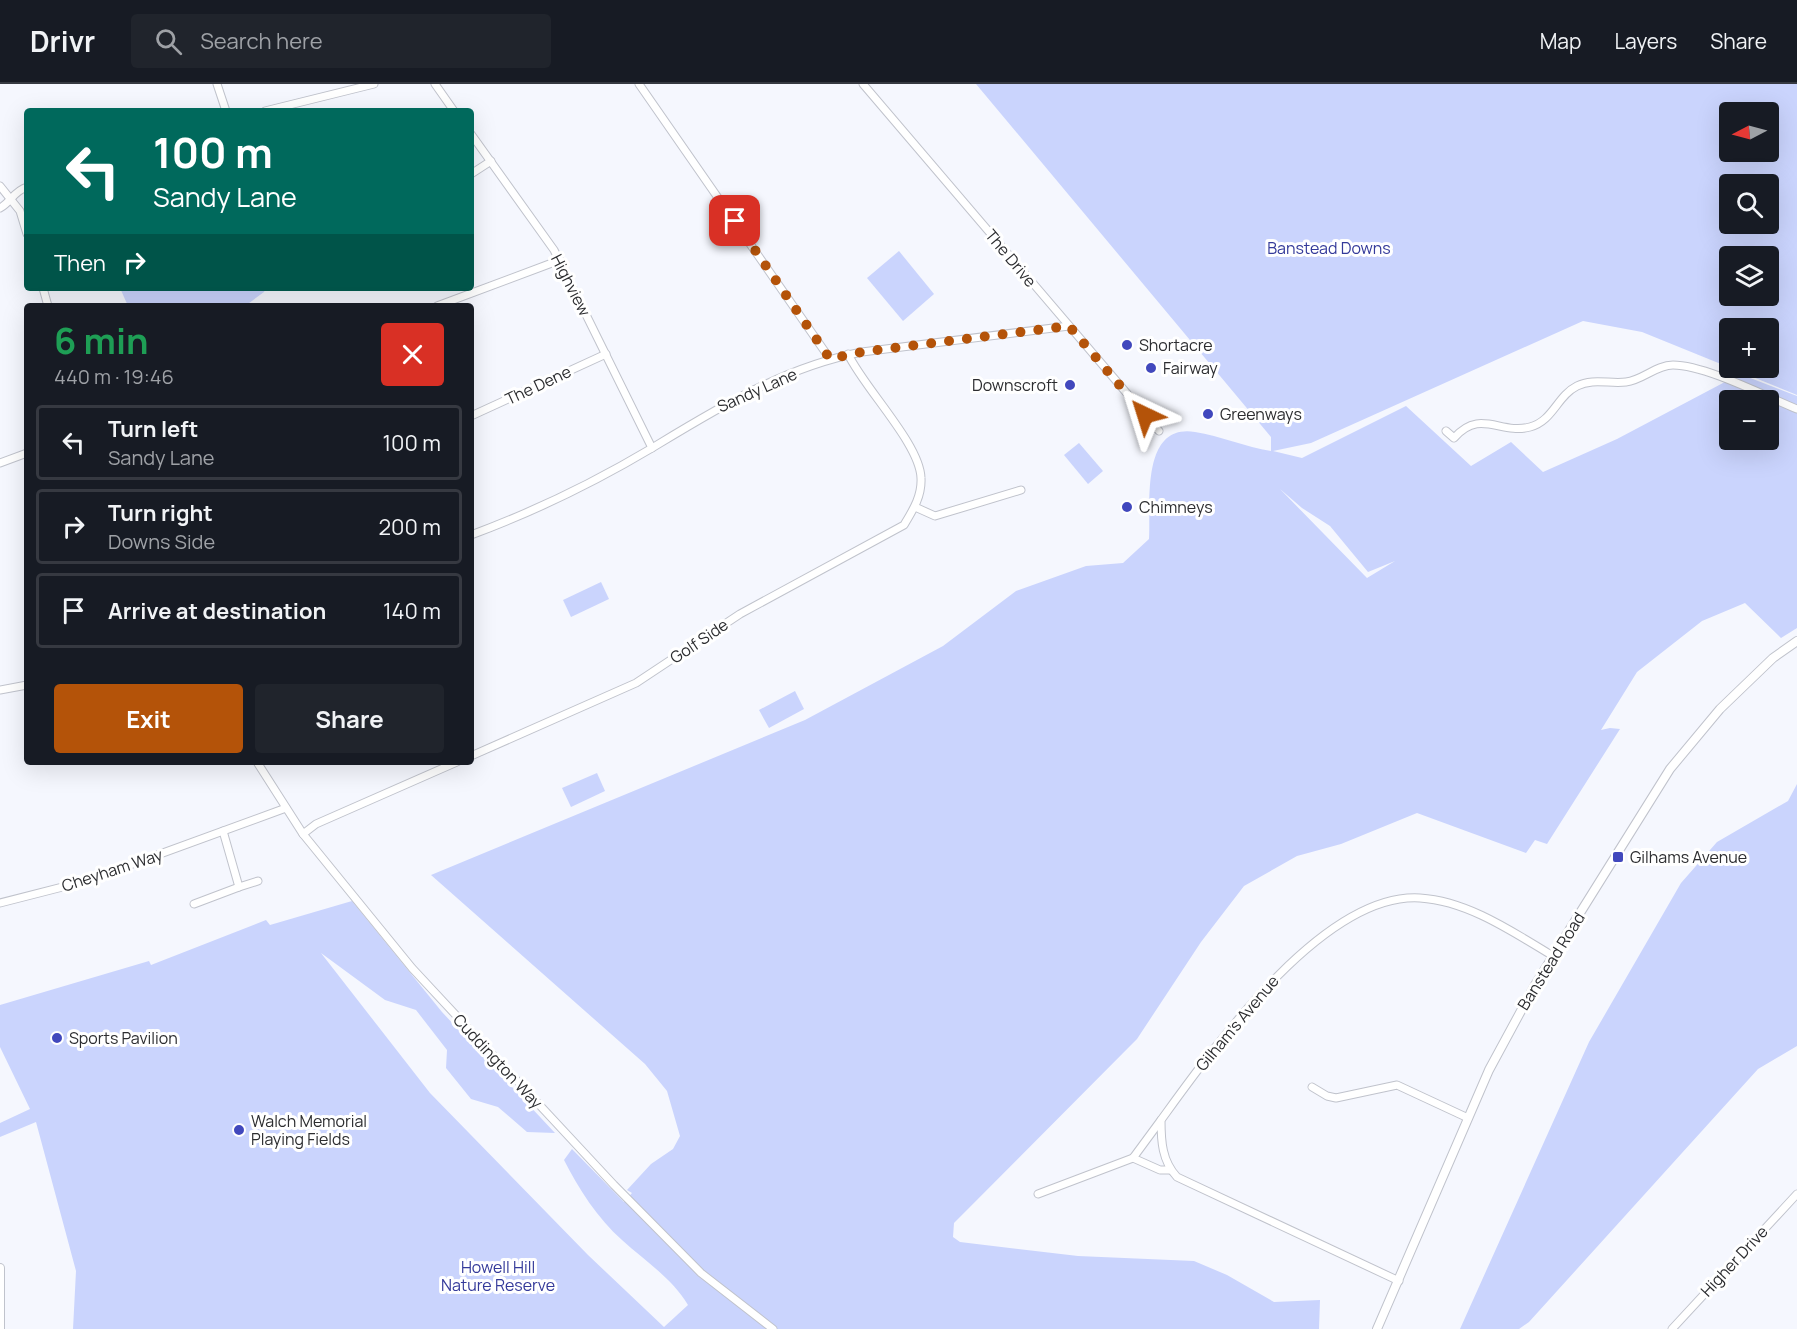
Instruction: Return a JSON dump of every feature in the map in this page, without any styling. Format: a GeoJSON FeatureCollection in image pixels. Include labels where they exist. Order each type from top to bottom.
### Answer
{"type":"FeatureCollection","features":[{"type":"Feature","properties":{"kind":"street"},"geometry":{"type":"LineString","coordinates":[[217,84],[225,108]]}},
{"type":"Feature","properties":{"kind":"street"},"geometry":{"type":"LineString","coordinates":[[277,108],[374,84]]}},
{"type":"Feature","properties":{"kind":"street"},"geometry":{"type":"LineString","coordinates":[[435,84],[452,108]]}},
{"type":"Feature","properties":{"kind":"street"},"geometry":{"type":"LineString","coordinates":[[639,84],[830,359]]}},
{"type":"Feature","properties":{"kind":"street","name":"The Drive"},"geometry":{"type":"LineString","coordinates":[[863,84],[1159,431]]}},
{"type":"Feature","properties":{"kind":"street","name":"Highview"},"geometry":{"type":"LineString","coordinates":[[474,138],[560,260],[652,448]]}},
{"type":"Feature","properties":{"kind":"street"},"geometry":{"type":"LineString","coordinates":[[474,172],[491,161]]}},
{"type":"Feature","properties":{"kind":"street"},"geometry":{"type":"LineString","coordinates":[[0,186],[20,211],[24,224]]}},
{"type":"Feature","properties":{"kind":"street"},"geometry":{"type":"LineString","coordinates":[[0,208],[17,191],[24,188]]}},
{"type":"Feature","properties":{"kind":"street"},"geometry":{"type":"LineString","coordinates":[[445,303],[560,260]]}},
{"type":"Feature","properties":{"kind":"street","name":"Sandy Lane"},"geometry":{"type":"LineString","coordinates":[[474,534],[570,491],[652,448],[736,397],[830,359],[848,354],[1069,326]]}},
{"type":"Feature","properties":{"kind":"street","name":"The Dene"},"geometry":{"type":"LineString","coordinates":[[474,415],[606,354]]}},
{"type":"Feature","properties":{"kind":"street","name":"Golf Side"},"geometry":{"type":"LineString","coordinates":[[474,755],[636,683],[740,614],[904,525],[915,507],[922,479],[918,462],[848,354]]}},
{"type":"Feature","properties":{"kind":"street"},"geometry":{"type":"LineString","coordinates":[[1446,431],[1454,438],[1462,429],[1473,423],[1523,429],[1532,427],[1546,420],[1566,394],[1578,386],[1590,381],[1633,381],[1671,365],[1691,367],[1797,409]]}},
{"type":"Feature","properties":{"kind":"street"},"geometry":{"type":"LineString","coordinates":[[0,463],[24,454]]}},
{"type":"Feature","properties":{"kind":"street"},"geometry":{"type":"LineString","coordinates":[[915,507],[935,516],[1021,489]]}},
{"type":"Feature","properties":{"kind":"street","name":"Banstead Road"},"geometry":{"type":"LineString","coordinates":[[1377,1329],[1503,1043],[1553,956],[1670,769],[1720,709],[1773,658],[1797,641]]}},
{"type":"Feature","properties":{"kind":"street"},"geometry":{"type":"LineString","coordinates":[[0,690],[24,686]]}},
{"type":"Feature","properties":{"kind":"street","name":"Cuddington Way"},"geometry":{"type":"LineString","coordinates":[[259,765],[303,834],[412,968],[614,1185],[701,1273],[773,1329]]}},
{"type":"Feature","properties":{"kind":"street"},"geometry":{"type":"LineString","coordinates":[[303,834],[316,824],[450,765]]}},
{"type":"Feature","properties":{"kind":"street","name":"Cheyham Way"},"geometry":{"type":"LineString","coordinates":[[0,903],[86,881],[286,808]]}},
{"type":"Feature","properties":{"kind":"street"},"geometry":{"type":"LineString","coordinates":[[223,831],[239,887]]}},
{"type":"Feature","properties":{"kind":"street"},"geometry":{"type":"LineString","coordinates":[[194,904],[258,881]]}},
{"type":"Feature","properties":{"kind":"street","name":"Gilham's Avenue"},"geometry":{"type":"LineString","coordinates":[[1133,1158],[1208,1056],[1266,987],[1329,933],[1381,904],[1409,897],[1456,906],[1492,921],[1553,956]]}},
{"type":"Feature","properties":{"kind":"street"},"geometry":{"type":"LineString","coordinates":[[1312,1087],[1327,1096],[1336,1098],[1396,1085],[1468,1118]]}},
{"type":"Feature","properties":{"kind":"street"},"geometry":{"type":"LineString","coordinates":[[1161,1120],[1161,1139],[1170,1170],[1177,1177],[1399,1281]]}},
{"type":"Feature","properties":{"kind":"street"},"geometry":{"type":"LineString","coordinates":[[1038,1194],[1133,1158],[1160,1170],[1170,1170]]}},
{"type":"Feature","properties":{"kind":"street","name":"Higher Drive"},"geometry":{"type":"LineString","coordinates":[[1672,1329],[1797,1194]]}},
{"type":"Feature","properties":{"kind":"street"},"geometry":{"type":"LineString","coordinates":[[0,1268],[0,1329]]}},
{"type":"Feature","properties":{"kind":"green space"},"geometry":{"type":"Polygon","coordinates":[[[976,84],[1797,84],[1797,395],[1755,378],[1779,378],[1779,318],[1719,318],[1719,364],[1642,332],[1583,321],[1311,443],[1273,451],[1302,458],[1406,406],[1471,466],[1511,442],[1543,472],[1617,439],[1732,378],[1750,378],[1797,396],[1797,628],[1781,638],[1745,603],[1702,621],[1637,672],[1601,730],[1620,729],[1547,844],[1535,840],[1526,853],[1417,813],[1341,844],[1297,856],[1244,886],[1201,942],[1137,1039],[954,1223],[953,1237],[960,1242],[1078,1256],[1194,1261],[1227,1275],[1274,1302],[1320,1300],[1319,1329],[73,1329],[76,1271],[36,1122],[0,1137],[0,1123],[30,1109],[0,1047],[0,1005],[149,961],[151,965],[266,920],[270,925],[352,901],[442,1012],[555,1133],[527,1132],[498,1107],[471,1099],[446,1068],[447,1050],[416,1010],[385,1000],[321,953],[430,1093],[588,1255],[664,1327],[688,1305],[666,1278],[605,1223],[582,1192],[564,1160],[572,1149],[624,1202],[632,1193],[627,1190],[651,1164],[673,1149],[680,1136],[667,1091],[645,1064],[431,875],[805,720],[943,646],[1016,591],[1086,566],[1123,563],[1149,539],[1152,469],[1157,453],[1165,440],[1177,433],[1195,432],[1271,451],[1271,437],[976,84]],[[1280,489],[1367,578],[1395,561],[1368,572],[1330,526],[1302,508],[1280,489]]]}},
{"type":"Feature","properties":{"kind":"green space"},"geometry":{"type":"Polygon","coordinates":[[[899,251],[934,294],[903,321],[867,278],[899,251]]]}},
{"type":"Feature","properties":{"kind":"green space"},"geometry":{"type":"Polygon","coordinates":[[[121,291],[264,291],[249,303],[127,303],[121,291]]]}},
{"type":"Feature","properties":{"kind":"green space"},"geometry":{"type":"Polygon","coordinates":[[[1079,443],[1103,471],[1088,484],[1064,455],[1079,443]]]}},
{"type":"Feature","properties":{"kind":"green space"},"geometry":{"type":"Polygon","coordinates":[[[601,582],[609,599],[571,617],[563,600],[601,582]]]}},
{"type":"Feature","properties":{"kind":"green space"},"geometry":{"type":"Polygon","coordinates":[[[795,691],[804,709],[769,728],[759,710],[795,691]]]}},
{"type":"Feature","properties":{"kind":"green space"},"geometry":{"type":"Polygon","coordinates":[[[597,773],[605,791],[571,807],[562,788],[597,773]]]}},
{"type":"Feature","properties":{"kind":"green space"},"geometry":{"type":"Polygon","coordinates":[[[1797,784],[1797,1046],[1758,1069],[1529,1322],[1519,1329],[1460,1329],[1589,1042],[1681,883],[1717,842],[1788,801],[1797,784]]]}},
{"type":"Feature","properties":{"kind":"place","name":"Shortacre"},"geometry":{"type":"Point","coordinates":[1127,345]}},
{"type":"Feature","properties":{"kind":"place","name":"Fairway"},"geometry":{"type":"Point","coordinates":[1151,368]}},
{"type":"Feature","properties":{"kind":"place","name":"Downscroft"},"geometry":{"type":"Point","coordinates":[1070,385]}},
{"type":"Feature","properties":{"kind":"place","name":"Greenways"},"geometry":{"type":"Point","coordinates":[1208,414]}},
{"type":"Feature","properties":{"kind":"place","name":"Chimneys"},"geometry":{"type":"Point","coordinates":[1127,507]}},
{"type":"Feature","properties":{"kind":"place","name":"Gilhams Avenue"},"geometry":{"type":"Point","coordinates":[1618,857]}},
{"type":"Feature","properties":{"kind":"place","name":"Sports Pavilion"},"geometry":{"type":"Point","coordinates":[57,1038]}},
{"type":"Feature","properties":{"kind":"place","name":"Walch Memorial Playing Fields"},"geometry":{"type":"Point","coordinates":[239,1130]}},
{"type":"Feature","properties":{"kind":"route"},"geometry":{"type":"LineString","coordinates":[[735,221],[830,359],[862,352],[1069,326],[1145,415]]}},
{"type":"Feature","properties":{"kind":"park label","name":"Banstead Downs"},"geometry":{"type":"Point","coordinates":[1329,248]}},
{"type":"Feature","properties":{"kind":"park label","name":"Howell Hill Nature Reserve"},"geometry":{"type":"Point","coordinates":[498,1276]}}]}
